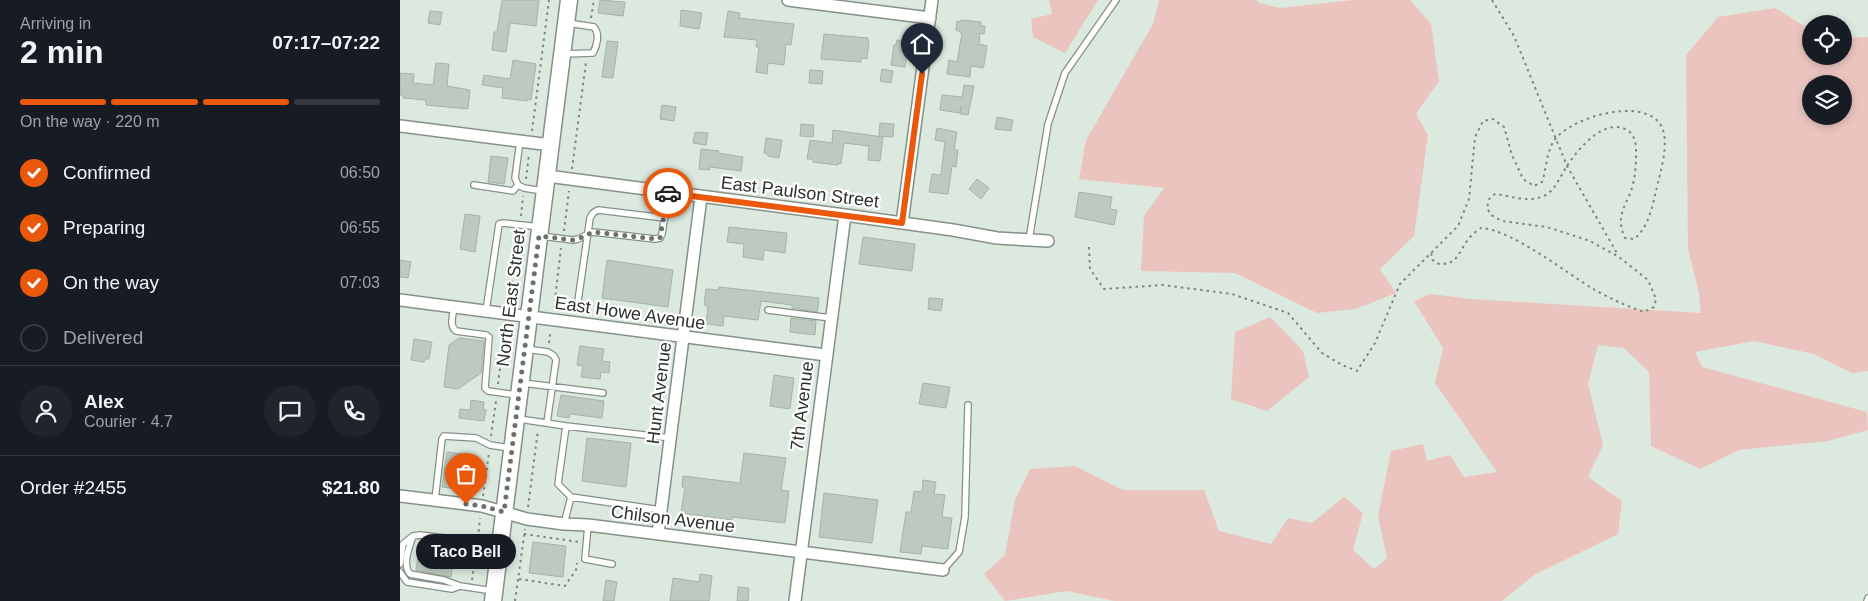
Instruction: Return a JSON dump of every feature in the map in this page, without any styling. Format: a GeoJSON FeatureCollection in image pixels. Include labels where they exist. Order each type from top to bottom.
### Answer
{"type":"FeatureCollection","features":[{"type":"Feature","properties":{"kind":"main road","name":"North East Street"},"geometry":{"type":"LineString","coordinates":[[493,596],[569,0]]}},
{"type":"Feature","properties":{"kind":"street"},"geometry":{"type":"LineString","coordinates":[[788,0],[930,18]]}},
{"type":"Feature","properties":{"kind":"street"},"geometry":{"type":"LineString","coordinates":[[902,223],[932,0]]}},
{"type":"Feature","properties":{"kind":"street"},"geometry":{"type":"LineString","coordinates":[[400,126],[551,145]]}},
{"type":"Feature","properties":{"kind":"street","name":"East Paulson Street"},"geometry":{"type":"LineString","coordinates":[[546,184],[570,180],[845,215],[998,238],[1048,241]]}},
{"type":"Feature","properties":{"kind":"street","name":"Hunt Avenue"},"geometry":{"type":"LineString","coordinates":[[658,534],[701,197]]}},
{"type":"Feature","properties":{"kind":"street","name":"7th Avenue"},"geometry":{"type":"LineString","coordinates":[[794,601],[845,215]]}},
{"type":"Feature","properties":{"kind":"street","name":"East Howe Avenue"},"geometry":{"type":"LineString","coordinates":[[400,300],[826,355]]}},
{"type":"Feature","properties":{"kind":"street","name":"Chilson Avenue"},"geometry":{"type":"LineString","coordinates":[[400,496],[482,506],[527,519],[943,570]]}},
{"type":"Feature","properties":{"kind":"lane"},"geometry":{"type":"LineString","coordinates":[[1029,240],[1048,124],[1065,73],[1116,0]]}},
{"type":"Feature","properties":{"kind":"lane"},"geometry":{"type":"LineString","coordinates":[[562,54],[593,53],[597,36],[597,31],[594,27],[566,22]]}},
{"type":"Feature","properties":{"kind":"lane"},"geometry":{"type":"LineString","coordinates":[[521,187],[515,178],[525,142]]}},
{"type":"Feature","properties":{"kind":"lane"},"geometry":{"type":"LineString","coordinates":[[474,185],[513,190],[521,187],[546,184]]}},
{"type":"Feature","properties":{"kind":"lane"},"geometry":{"type":"LineString","coordinates":[[486,311],[499,224],[520,225],[563,238],[578,239],[593,232],[655,239],[660,238],[668,193]]}},
{"type":"Feature","properties":{"kind":"lane"},"geometry":{"type":"LineString","coordinates":[[578,301],[590,218],[593,213],[598,210],[664,218]]}},
{"type":"Feature","properties":{"kind":"lane"},"geometry":{"type":"LineString","coordinates":[[454,307],[453,329],[489,337],[484,384],[488,390],[497,392],[552,386],[604,393]]}},
{"type":"Feature","properties":{"kind":"lane"},"geometry":{"type":"LineString","coordinates":[[768,310],[831,318]]}},
{"type":"Feature","properties":{"kind":"lane"},"geometry":{"type":"LineString","coordinates":[[525,349],[548,352],[556,360],[547,424]]}},
{"type":"Feature","properties":{"kind":"lane"},"geometry":{"type":"LineString","coordinates":[[943,570],[959,552],[965,518],[968,405]]}},
{"type":"Feature","properties":{"kind":"lane"},"geometry":{"type":"LineString","coordinates":[[517,419],[671,438]]}},
{"type":"Feature","properties":{"kind":"lane"},"geometry":{"type":"LineString","coordinates":[[566,426],[558,484],[571,497],[661,510]]}},
{"type":"Feature","properties":{"kind":"lane"},"geometry":{"type":"LineString","coordinates":[[435,500],[442,439],[444,436],[476,438],[490,445],[513,448]]}},
{"type":"Feature","properties":{"kind":"lane"},"geometry":{"type":"LineString","coordinates":[[564,524],[571,497]]}},
{"type":"Feature","properties":{"kind":"lane"},"geometry":{"type":"LineString","coordinates":[[588,525],[585,559],[612,564]]}},
{"type":"Feature","properties":{"kind":"lane"},"geometry":{"type":"LineString","coordinates":[[400,564],[403,544],[413,536],[420,535],[461,540],[469,544],[499,549]]}},
{"type":"Feature","properties":{"kind":"lane"},"geometry":{"type":"LineString","coordinates":[[413,536],[406,565],[407,571],[410,574],[472,587],[493,596]]}},
{"type":"Feature","properties":{"kind":"lane"},"geometry":{"type":"LineString","coordinates":[[400,572],[407,582],[412,584],[452,589],[460,586]]}},
{"type":"Feature","properties":{"kind":"path"},"geometry":{"type":"LineString","coordinates":[[472,587],[520,225],[525,142],[549,0]]}},
{"type":"Feature","properties":{"kind":"path"},"geometry":{"type":"LineString","coordinates":[[590,27],[594,0]]}},
{"type":"Feature","properties":{"kind":"path"},"geometry":{"type":"LineString","coordinates":[[1492,0],[1514,36],[1567,166],[1619,257]]}},
{"type":"Feature","properties":{"kind":"path"},"geometry":{"type":"LineString","coordinates":[[554,308],[587,53]]}},
{"type":"Feature","properties":{"kind":"path"},"geometry":{"type":"LineString","coordinates":[[1089,247],[1090,269],[1104,289],[1163,285],[1232,294],[1288,313],[1322,353],[1342,365],[1357,371],[1375,343],[1400,284],[1431,251],[1458,226],[1469,199],[1476,137],[1483,121],[1493,119],[1504,127],[1512,155],[1523,179],[1534,186],[1542,182],[1548,153],[1556,138],[1585,118],[1621,111],[1644,111],[1660,124],[1665,140],[1662,168],[1651,211],[1641,233],[1634,239],[1625,238],[1620,228],[1621,212],[1633,185],[1636,164],[1636,141],[1628,130],[1613,126],[1601,130],[1585,142],[1567,166],[1558,183],[1545,195],[1528,200],[1495,194],[1489,199],[1487,208],[1491,215],[1502,221],[1547,227],[1590,241],[1619,257],[1648,280],[1656,299],[1654,307],[1644,312],[1596,291],[1514,239],[1492,229],[1481,228],[1472,235],[1455,261],[1445,265],[1435,263],[1432,259],[1431,251]]}},
{"type":"Feature","properties":{"kind":"path"},"geometry":{"type":"LineString","coordinates":[[548,352],[550,334]]}},
{"type":"Feature","properties":{"kind":"path"},"geometry":{"type":"LineString","coordinates":[[516,601],[539,422]]}},
{"type":"Feature","properties":{"kind":"path"},"geometry":{"type":"LineString","coordinates":[[524,534],[580,542]]}},
{"type":"Feature","properties":{"kind":"path"},"geometry":{"type":"LineString","coordinates":[[518,579],[565,586],[576,570],[577,561]]}},
{"type":"Feature","properties":{"kind":"shaded area"},"geometry":{"type":"Polygon","coordinates":[[[1049,0],[1098,0],[1065,53],[1033,37],[1031,19],[1052,14],[1049,0]]]}},
{"type":"Feature","properties":{"kind":"shaded area"},"geometry":{"type":"Polygon","coordinates":[[[1159,0],[1257,0],[1257,2],[1280,8],[1353,0],[1410,0],[1431,24],[1439,81],[1416,114],[1428,135],[1414,236],[1380,269],[1396,293],[1356,309],[1317,313],[1235,273],[1141,271],[1144,216],[1164,188],[1079,179],[1086,140],[1153,24],[1159,0]]]}},
{"type":"Feature","properties":{"kind":"shaded area"},"geometry":{"type":"Polygon","coordinates":[[[1775,8],[1802,24],[1802,65],[1852,65],[1852,38],[1868,37],[1868,371],[1852,373],[1814,354],[1754,341],[1695,352],[1702,367],[1867,412],[1868,430],[1828,441],[1739,450],[1700,469],[1651,446],[1649,372],[1624,348],[1598,345],[1588,384],[1603,445],[1588,477],[1622,501],[1618,534],[1534,575],[1502,601],[1114,601],[1067,591],[1005,601],[984,574],[1005,555],[1015,500],[1030,469],[1075,466],[1123,490],[1204,490],[1219,531],[1271,544],[1288,518],[1312,523],[1344,497],[1363,513],[1353,550],[1374,569],[1387,558],[1378,516],[1391,451],[1423,444],[1427,461],[1450,455],[1464,477],[1497,472],[1435,383],[1443,348],[1414,301],[1431,294],[1471,299],[1701,313],[1699,293],[1688,249],[1686,55],[1718,17],[1775,8]]]}},
{"type":"Feature","properties":{"kind":"shaded area"},"geometry":{"type":"Polygon","coordinates":[[[1270,317],[1303,351],[1309,377],[1267,411],[1231,399],[1235,332],[1270,317]]]}},
{"type":"Feature","properties":{"kind":"building"},"geometry":{"type":"Polygon","coordinates":[[[502,0],[539,0],[536,26],[510,23],[506,52],[492,50],[494,32],[497,32],[502,0]]]}},
{"type":"Feature","properties":{"kind":"building"},"geometry":{"type":"Polygon","coordinates":[[[600,0],[625,2],[623,16],[598,13],[600,0]]]}},
{"type":"Feature","properties":{"kind":"building"},"geometry":{"type":"Polygon","coordinates":[[[681,10],[702,13],[699,29],[680,26],[681,10]]]}},
{"type":"Feature","properties":{"kind":"building"},"geometry":{"type":"Polygon","coordinates":[[[430,11],[442,12],[440,25],[428,23],[430,11]]]}},
{"type":"Feature","properties":{"kind":"building"},"geometry":{"type":"Polygon","coordinates":[[[728,11],[740,13],[739,18],[794,24],[791,45],[786,44],[784,65],[768,63],[767,74],[756,72],[759,47],[756,47],[757,40],[724,37],[728,11]]]}},
{"type":"Feature","properties":{"kind":"building"},"geometry":{"type":"Polygon","coordinates":[[[961,20],[981,22],[981,26],[985,26],[984,34],[980,33],[979,44],[987,46],[984,65],[983,68],[971,66],[970,77],[947,74],[949,60],[957,62],[962,33],[956,30],[957,21],[961,22],[961,20]]]}},
{"type":"Feature","properties":{"kind":"building"},"geometry":{"type":"Polygon","coordinates":[[[824,34],[868,38],[867,59],[861,58],[861,62],[821,59],[824,34]]]}},
{"type":"Feature","properties":{"kind":"building"},"geometry":{"type":"Polygon","coordinates":[[[897,40],[907,42],[905,67],[891,65],[894,45],[896,45],[897,40]]]}},
{"type":"Feature","properties":{"kind":"building"},"geometry":{"type":"Polygon","coordinates":[[[607,41],[618,42],[613,78],[602,77],[607,41]]]}},
{"type":"Feature","properties":{"kind":"building"},"geometry":{"type":"Polygon","coordinates":[[[513,60],[536,64],[531,100],[502,98],[503,88],[482,85],[484,75],[510,79],[513,60]]]}},
{"type":"Feature","properties":{"kind":"building"},"geometry":{"type":"Polygon","coordinates":[[[436,63],[449,64],[447,86],[470,90],[468,109],[426,105],[426,100],[403,98],[403,95],[400,95],[400,73],[414,74],[413,83],[433,85],[436,63]]]}},
{"type":"Feature","properties":{"kind":"building"},"geometry":{"type":"Polygon","coordinates":[[[882,69],[893,71],[891,83],[880,81],[882,69]]]}},
{"type":"Feature","properties":{"kind":"building"},"geometry":{"type":"Polygon","coordinates":[[[810,70],[823,71],[822,84],[809,83],[810,70]]]}},
{"type":"Feature","properties":{"kind":"building"},"geometry":{"type":"Polygon","coordinates":[[[964,85],[974,86],[968,115],[960,114],[961,106],[960,113],[940,110],[942,95],[962,97],[964,85]]]}},
{"type":"Feature","properties":{"kind":"building"},"geometry":{"type":"Polygon","coordinates":[[[662,105],[676,107],[674,121],[660,119],[662,105]]]}},
{"type":"Feature","properties":{"kind":"building"},"geometry":{"type":"Polygon","coordinates":[[[997,117],[1013,120],[1011,131],[995,129],[997,117]]]}},
{"type":"Feature","properties":{"kind":"building"},"geometry":{"type":"Polygon","coordinates":[[[880,123],[894,124],[893,137],[879,136],[880,123]]]}},
{"type":"Feature","properties":{"kind":"building"},"geometry":{"type":"Polygon","coordinates":[[[801,124],[814,125],[813,137],[800,136],[801,124]]]}},
{"type":"Feature","properties":{"kind":"building"},"geometry":{"type":"Polygon","coordinates":[[[937,128],[957,132],[954,150],[958,150],[956,167],[952,166],[948,194],[929,192],[932,174],[941,175],[945,142],[935,140],[937,128]]]}},
{"type":"Feature","properties":{"kind":"building"},"geometry":{"type":"Polygon","coordinates":[[[833,130],[883,137],[880,161],[868,160],[869,146],[844,143],[841,164],[813,162],[813,159],[807,159],[810,140],[832,143],[833,130]]]}},
{"type":"Feature","properties":{"kind":"building"},"geometry":{"type":"Polygon","coordinates":[[[695,132],[708,133],[706,145],[693,143],[695,132]]]}},
{"type":"Feature","properties":{"kind":"building"},"geometry":{"type":"Polygon","coordinates":[[[766,138],[782,140],[779,158],[768,156],[768,154],[764,153],[766,138]]]}},
{"type":"Feature","properties":{"kind":"building"},"geometry":{"type":"Polygon","coordinates":[[[701,149],[743,157],[741,171],[710,167],[709,170],[699,169],[701,149]]]}},
{"type":"Feature","properties":{"kind":"building"},"geometry":{"type":"Polygon","coordinates":[[[491,156],[508,158],[504,184],[488,182],[491,156]]]}},
{"type":"Feature","properties":{"kind":"building"},"geometry":{"type":"Polygon","coordinates":[[[977,179],[989,188],[981,199],[969,189],[977,179]]]}},
{"type":"Feature","properties":{"kind":"building"},"geometry":{"type":"Polygon","coordinates":[[[1079,192],[1112,197],[1110,209],[1117,210],[1114,225],[1075,217],[1079,192]]]}},
{"type":"Feature","properties":{"kind":"building"},"geometry":{"type":"Polygon","coordinates":[[[465,214],[480,216],[475,252],[460,249],[465,214]]]}},
{"type":"Feature","properties":{"kind":"building"},"geometry":{"type":"Polygon","coordinates":[[[729,227],[787,233],[785,253],[764,250],[763,260],[743,257],[744,244],[727,242],[729,227]]]}},
{"type":"Feature","properties":{"kind":"building"},"geometry":{"type":"Polygon","coordinates":[[[863,237],[915,244],[912,271],[859,264],[863,237]]]}},
{"type":"Feature","properties":{"kind":"building"},"geometry":{"type":"Polygon","coordinates":[[[400,260],[411,262],[408,278],[400,277],[400,260]]]}},
{"type":"Feature","properties":{"kind":"building"},"geometry":{"type":"Polygon","coordinates":[[[607,260],[673,270],[668,307],[602,298],[607,260]]]}},
{"type":"Feature","properties":{"kind":"building"},"geometry":{"type":"Polygon","coordinates":[[[719,287],[819,298],[818,308],[817,312],[792,308],[792,305],[761,301],[758,320],[724,316],[723,326],[706,324],[708,306],[704,305],[706,289],[718,290],[719,287]]]}},
{"type":"Feature","properties":{"kind":"building"},"geometry":{"type":"Polygon","coordinates":[[[929,298],[943,299],[941,311],[928,309],[929,298]]]}},
{"type":"Feature","properties":{"kind":"building"},"geometry":{"type":"Polygon","coordinates":[[[791,318],[816,321],[815,335],[790,332],[791,318]]]}},
{"type":"Feature","properties":{"kind":"building"},"geometry":{"type":"Polygon","coordinates":[[[459,338],[484,341],[481,373],[458,389],[444,387],[449,345],[459,338]]]}},
{"type":"Feature","properties":{"kind":"building"},"geometry":{"type":"Polygon","coordinates":[[[414,339],[432,342],[429,359],[425,359],[424,362],[411,360],[414,339]]]}},
{"type":"Feature","properties":{"kind":"building"},"geometry":{"type":"Polygon","coordinates":[[[580,346],[604,349],[602,361],[610,362],[609,373],[601,372],[600,379],[581,377],[583,366],[577,365],[580,346]]]}},
{"type":"Feature","properties":{"kind":"building"},"geometry":{"type":"Polygon","coordinates":[[[774,375],[794,378],[790,409],[770,406],[774,375]]]}},
{"type":"Feature","properties":{"kind":"building"},"geometry":{"type":"Polygon","coordinates":[[[923,383],[950,387],[946,408],[919,404],[923,383]]]}},
{"type":"Feature","properties":{"kind":"building"},"geometry":{"type":"Polygon","coordinates":[[[561,395],[604,401],[602,418],[570,414],[569,418],[557,416],[561,395]]]}},
{"type":"Feature","properties":{"kind":"building"},"geometry":{"type":"Polygon","coordinates":[[[471,400],[484,402],[483,409],[486,410],[484,421],[459,418],[460,409],[470,410],[471,400]]]}},
{"type":"Feature","properties":{"kind":"building"},"geometry":{"type":"Polygon","coordinates":[[[587,438],[631,443],[626,487],[582,481],[587,438]]]}},
{"type":"Feature","properties":{"kind":"building"},"geometry":{"type":"Polygon","coordinates":[[[447,452],[477,456],[473,491],[442,487],[447,452]]]}},
{"type":"Feature","properties":{"kind":"building"},"geometry":{"type":"Polygon","coordinates":[[[744,453],[786,458],[781,490],[789,491],[785,523],[732,517],[732,520],[681,513],[685,487],[682,487],[683,476],[740,483],[744,453]]]}},
{"type":"Feature","properties":{"kind":"building"},"geometry":{"type":"Polygon","coordinates":[[[923,480],[936,482],[934,494],[945,495],[942,517],[952,518],[948,549],[922,546],[921,554],[900,552],[906,512],[911,512],[914,491],[922,492],[923,480]]]}},
{"type":"Feature","properties":{"kind":"building"},"geometry":{"type":"Polygon","coordinates":[[[824,493],[878,500],[872,543],[819,537],[824,493]]]}},
{"type":"Feature","properties":{"kind":"building"},"geometry":{"type":"Polygon","coordinates":[[[533,542],[566,546],[563,577],[529,573],[533,542]]]}},
{"type":"Feature","properties":{"kind":"building"},"geometry":{"type":"Polygon","coordinates":[[[419,551],[454,556],[451,577],[416,570],[419,551]]]}},
{"type":"Feature","properties":{"kind":"building"},"geometry":{"type":"Polygon","coordinates":[[[700,574],[712,576],[709,601],[670,601],[673,578],[699,582],[700,574]]]}},
{"type":"Feature","properties":{"kind":"building"},"geometry":{"type":"Polygon","coordinates":[[[606,580],[617,582],[614,601],[603,601],[606,580]]]}},
{"type":"Feature","properties":{"kind":"building"},"geometry":{"type":"Polygon","coordinates":[[[738,587],[749,588],[748,601],[737,601],[738,587]]]}},
{"type":"Feature","properties":{"kind":"way so far"},"geometry":{"type":"LineString","coordinates":[[466,504],[504,512],[539,236],[573,240],[593,232],[660,238],[668,193]]}},
{"type":"Feature","properties":{"kind":"place","name":"Taco Bell"},"geometry":{"type":"Point","coordinates":[466,504]}},
{"type":"Feature","properties":{"kind":"route"},"geometry":{"type":"LineString","coordinates":[[668,193],[902,223],[922,74]]}}]}
